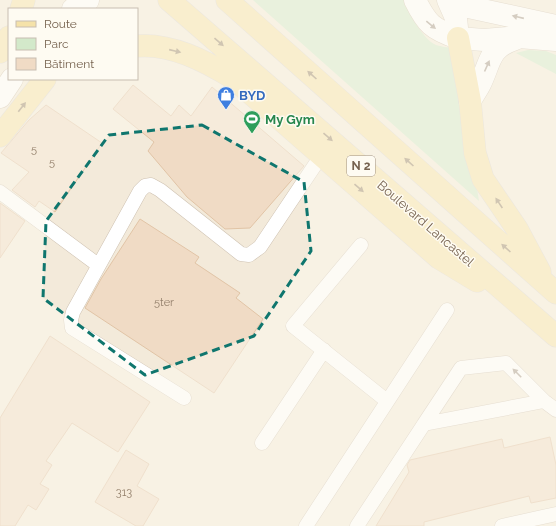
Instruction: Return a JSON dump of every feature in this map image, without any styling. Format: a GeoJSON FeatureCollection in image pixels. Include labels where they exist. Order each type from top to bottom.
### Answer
{"type":"FeatureCollection","features":[{"type":"Feature","properties":{"kind":"main road","name":"Boulevard Lancastel"},"geometry":{"type":"LineString","coordinates":[[169,0],[556,336]]}},
{"type":"Feature","properties":{"kind":"main road","name":"N 2"},"geometry":{"type":"LineString","coordinates":[[232,4],[552,289]]}},
{"type":"Feature","properties":{"kind":"main road"},"geometry":{"type":"LineString","coordinates":[[458,38],[470,101],[475,153],[483,179],[517,229],[552,289]]}},
{"type":"Feature","properties":{"kind":"main road"},"geometry":{"type":"LineString","coordinates":[[0,52],[8,39]]}},
{"type":"Feature","properties":{"kind":"main road"},"geometry":{"type":"LineString","coordinates":[[138,46],[145,45],[179,52],[211,64],[233,78],[440,258],[533,315]]}},
{"type":"Feature","properties":{"kind":"main road"},"geometry":{"type":"LineString","coordinates":[[0,136],[44,80]]}},
{"type":"Feature","properties":{"kind":"street"},"geometry":{"type":"LineString","coordinates":[[75,8],[88,0]]}},
{"type":"Feature","properties":{"kind":"street"},"geometry":{"type":"LineString","coordinates":[[415,0],[428,23],[441,32],[458,38],[484,40],[519,37],[556,40]]}},
{"type":"Feature","properties":{"kind":"street"},"geometry":{"type":"LineString","coordinates":[[449,2],[456,18],[458,38]]}},
{"type":"Feature","properties":{"kind":"street"},"geometry":{"type":"LineString","coordinates":[[449,2],[556,26]]}},
{"type":"Feature","properties":{"kind":"street"},"geometry":{"type":"LineString","coordinates":[[470,101],[481,84],[492,56],[503,43],[519,37]]}},
{"type":"Feature","properties":{"kind":"street"},"geometry":{"type":"LineString","coordinates":[[0,97],[11,80]]}},
{"type":"Feature","properties":{"kind":"lane"},"geometry":{"type":"LineString","coordinates":[[184,398],[72,328],[71,320],[73,312],[140,191],[145,186],[151,185],[160,190],[241,254],[249,255],[260,247],[321,156]]}},
{"type":"Feature","properties":{"kind":"lane"},"geometry":{"type":"LineString","coordinates":[[0,192],[98,266]]}},
{"type":"Feature","properties":{"kind":"lane"},"geometry":{"type":"LineString","coordinates":[[361,245],[294,326],[387,401]]}},
{"type":"Feature","properties":{"kind":"lane"},"geometry":{"type":"LineString","coordinates":[[306,526],[447,310]]}},
{"type":"Feature","properties":{"kind":"lane"},"geometry":{"type":"LineString","coordinates":[[262,443],[324,350]]}},
{"type":"Feature","properties":{"kind":"lane"},"geometry":{"type":"LineString","coordinates":[[357,526],[461,368],[506,363],[544,401],[556,410]]}},
{"type":"Feature","properties":{"kind":"lane"},"geometry":{"type":"LineString","coordinates":[[424,424],[544,401]]}},
{"type":"Feature","properties":{"kind":"lane"},"geometry":{"type":"LineString","coordinates":[[502,526],[556,514]]}},
{"type":"Feature","properties":{"kind":"highlighted area"},"geometry":{"type":"Polygon","coordinates":[[[202,125],[304,182],[311,251],[254,336],[145,375],[43,298],[46,221],[109,135],[202,125]]]}},
{"type":"Feature","properties":{"kind":"shaded area"},"geometry":{"type":"Polygon","coordinates":[[[0,0],[556,0],[556,526],[0,526],[0,0]]]}},
{"type":"Feature","properties":{"kind":"green space"},"geometry":{"type":"Polygon","coordinates":[[[253,0],[404,0],[416,24],[429,41],[436,45],[455,49],[479,201],[253,0]]]}},
{"type":"Feature","properties":{"kind":"green space"},"geometry":{"type":"Polygon","coordinates":[[[528,50],[546,51],[556,55],[556,74],[516,53],[528,50]]]}},
{"type":"Feature","properties":{"kind":"building"},"geometry":{"type":"Polygon","coordinates":[[[133,85],[171,116],[179,105],[191,116],[212,87],[304,166],[250,228],[225,229],[187,197],[148,151],[154,142],[113,109],[133,85]]]}},
{"type":"Feature","properties":{"kind":"building"},"geometry":{"type":"Polygon","coordinates":[[[46,105],[102,143],[55,212],[39,201],[35,207],[12,190],[29,172],[1,153],[29,120],[46,105]]]}},
{"type":"Feature","properties":{"kind":"building"},"geometry":{"type":"Polygon","coordinates":[[[0,203],[25,221],[0,258],[0,203]]]}},
{"type":"Feature","properties":{"kind":"building"},"geometry":{"type":"Polygon","coordinates":[[[140,219],[199,257],[195,263],[240,293],[236,298],[263,319],[214,393],[85,308],[101,279],[140,219]]]}},
{"type":"Feature","properties":{"kind":"building"},"geometry":{"type":"Polygon","coordinates":[[[50,336],[150,402],[118,452],[72,423],[46,461],[52,465],[40,484],[49,489],[36,510],[28,505],[15,526],[0,526],[0,418],[50,336]]]}},
{"type":"Feature","properties":{"kind":"building"},"geometry":{"type":"Polygon","coordinates":[[[550,437],[556,465],[556,498],[531,503],[529,496],[424,522],[424,526],[376,526],[409,472],[407,465],[410,460],[502,439],[504,448],[550,437]]]}},
{"type":"Feature","properties":{"kind":"building"},"geometry":{"type":"Polygon","coordinates":[[[126,450],[149,464],[137,486],[159,499],[143,526],[136,526],[95,502],[126,450]]]}},
{"type":"Feature","properties":{"kind":"place","name":"BYD"},"geometry":{"type":"Point","coordinates":[226,110]}},
{"type":"Feature","properties":{"kind":"place","name":"My Gym"},"geometry":{"type":"Point","coordinates":[252,134]}}]}
